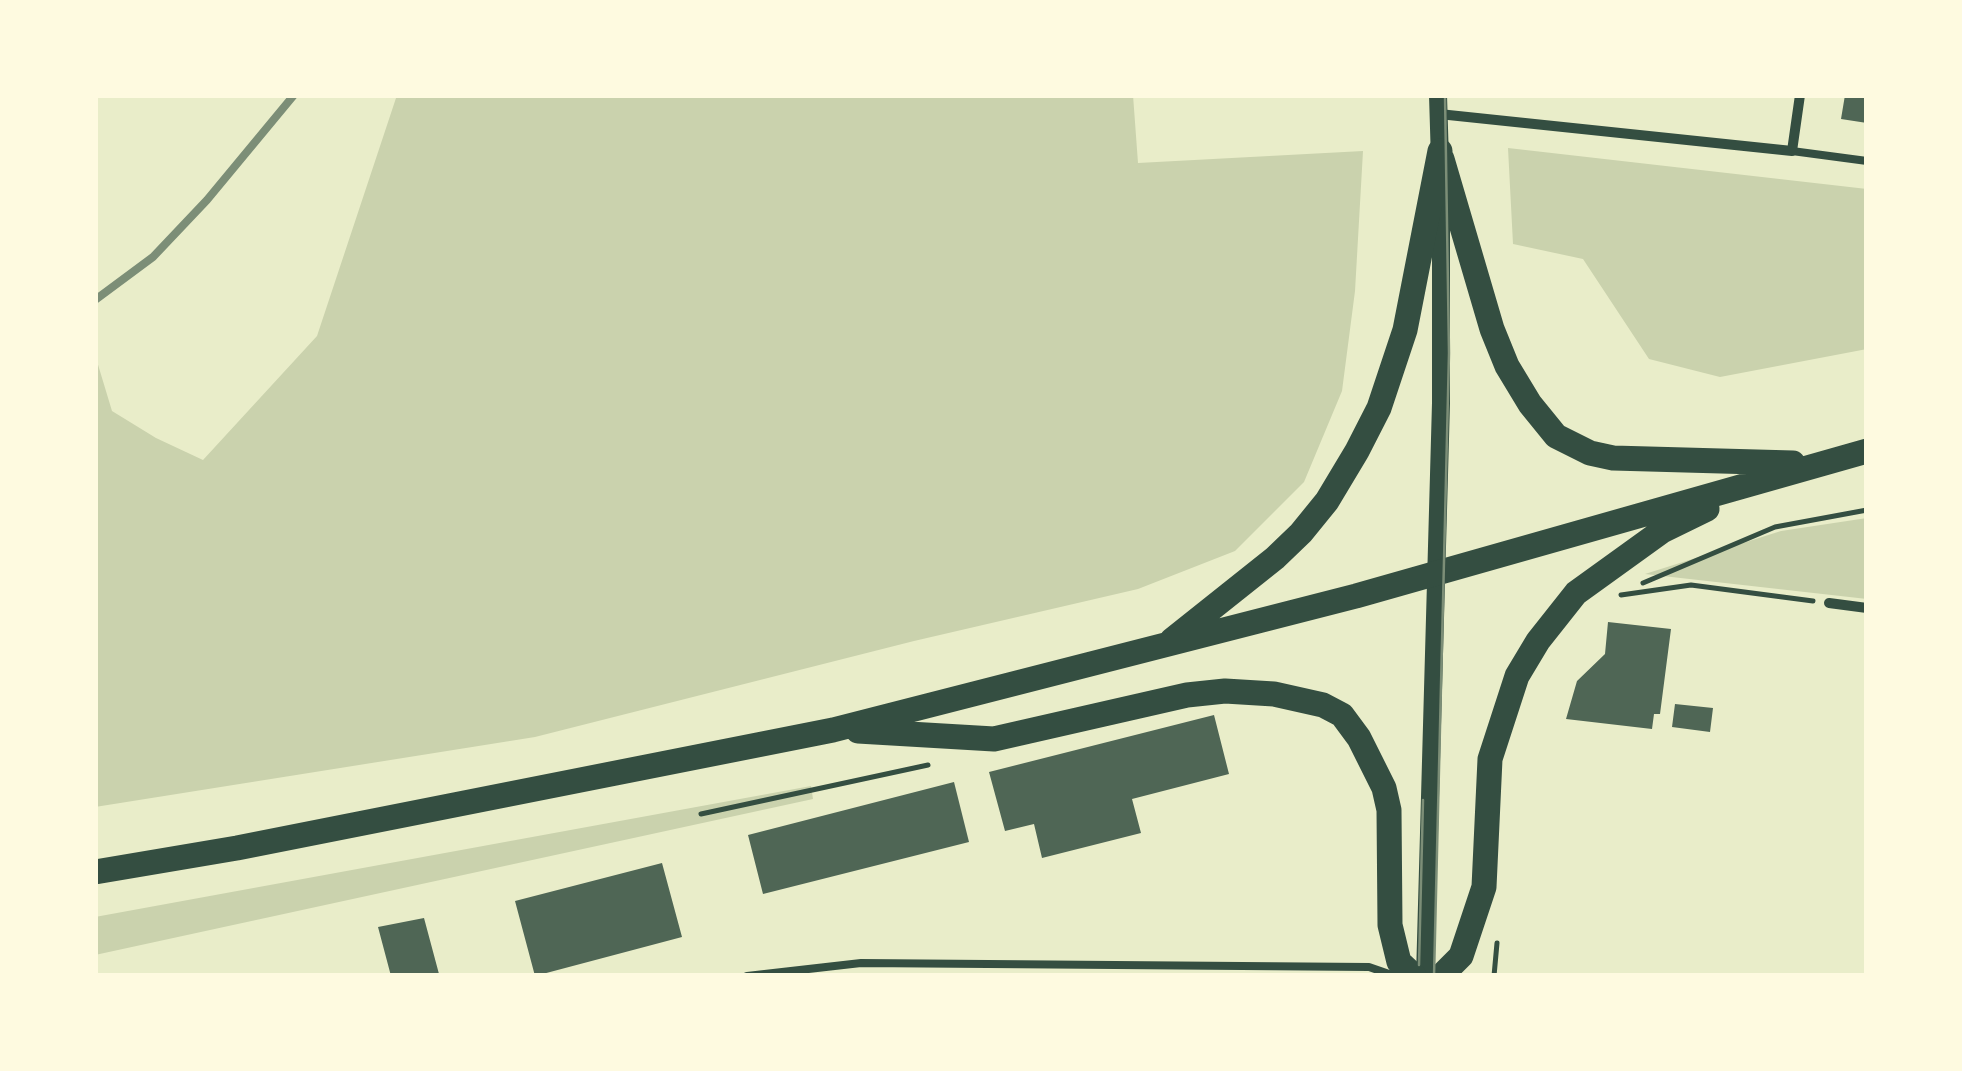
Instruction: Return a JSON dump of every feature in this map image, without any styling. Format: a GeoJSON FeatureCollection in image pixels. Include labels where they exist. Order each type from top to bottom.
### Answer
{"type":"FeatureCollection","features":[{"type":"Feature","properties":{"kind":"main road"},"geometry":{"type":"LineString","coordinates":[[1440,151],[1492,330],[1522,391],[1556,436],[1590,453],[1613,458],[1818,464]]}},
{"type":"Feature","properties":{"kind":"main road"},"geometry":{"type":"LineString","coordinates":[[1164,646],[1275,558],[1327,501],[1350,465],[1378,408],[1405,330],[1440,151]]}},
{"type":"Feature","properties":{"kind":"main road"},"geometry":{"type":"LineString","coordinates":[[95,872],[237,848],[834,730],[1436,574],[1867,451]]}},
{"type":"Feature","properties":{"kind":"main road"},"geometry":{"type":"LineString","coordinates":[[1441,976],[1461,956],[1484,887],[1490,758],[1509,696],[1538,641],[1560,610],[1597,576],[1662,531],[1691,515],[1818,464]]}},
{"type":"Feature","properties":{"kind":"main road"},"geometry":{"type":"LineString","coordinates":[[834,730],[994,739],[1188,695],[1226,692],[1274,694],[1323,705],[1342,716],[1368,753],[1384,788],[1388,810],[1390,925],[1399,962],[1414,976]]}},
{"type":"Feature","properties":{"kind":"street"},"geometry":{"type":"LineString","coordinates":[[1425,976],[1443,279],[1438,105],[1792,151],[1800,95]]}},
{"type":"Feature","properties":{"kind":"street"},"geometry":{"type":"LineString","coordinates":[[1829,603],[1867,608]]}},
{"type":"Feature","properties":{"kind":"lane"},"geometry":{"type":"LineString","coordinates":[[1792,151],[1867,161]]}},
{"type":"Feature","properties":{"kind":"lane"},"geometry":{"type":"LineString","coordinates":[[747,976],[862,963],[1369,967],[1396,976]]}},
{"type":"Feature","properties":{"kind":"path"},"geometry":{"type":"LineString","coordinates":[[1829,603],[1691,585],[1608,597],[1774,527],[1867,510]]}},
{"type":"Feature","properties":{"kind":"green space"},"geometry":{"type":"Polygon","coordinates":[[[397,95],[1133,95],[1138,163],[1363,151],[1355,291],[1342,391],[1304,482],[1235,551],[1138,589],[535,737],[95,807],[95,343],[112,411],[203,460],[317,336],[397,95]]]}},
{"type":"Feature","properties":{"kind":"green space"},"geometry":{"type":"Polygon","coordinates":[[[1508,148],[1867,189],[1867,349],[1720,377],[1649,359],[1583,259],[1513,244],[1508,148]]]}},
{"type":"Feature","properties":{"kind":"green space"},"geometry":{"type":"Polygon","coordinates":[[[1867,518],[1867,599],[1645,574],[1781,531],[1867,518]]]}},
{"type":"Feature","properties":{"kind":"green space"},"geometry":{"type":"Polygon","coordinates":[[[811,786],[813,799],[95,955],[95,917],[811,786]]]}},
{"type":"Feature","properties":{"kind":"building"},"geometry":{"type":"Polygon","coordinates":[[[1845,95],[1867,95],[1867,123],[1841,119],[1845,95]]]}},
{"type":"Feature","properties":{"kind":"building"},"geometry":{"type":"Polygon","coordinates":[[[1608,622],[1671,629],[1660,714],[1654,714],[1652,729],[1566,719],[1577,681],[1605,654],[1608,622]]]}},
{"type":"Feature","properties":{"kind":"building"},"geometry":{"type":"Polygon","coordinates":[[[1675,704],[1713,708],[1710,732],[1672,727],[1675,704]]]}},
{"type":"Feature","properties":{"kind":"building"},"geometry":{"type":"Polygon","coordinates":[[[1214,715],[1229,774],[1132,799],[1141,833],[1042,858],[1034,824],[1005,831],[989,772],[1214,715]]]}},
{"type":"Feature","properties":{"kind":"building"},"geometry":{"type":"Polygon","coordinates":[[[954,782],[969,842],[763,894],[748,835],[954,782]]]}},
{"type":"Feature","properties":{"kind":"building"},"geometry":{"type":"Polygon","coordinates":[[[662,863],[682,937],[535,976],[515,901],[662,863]]]}},
{"type":"Feature","properties":{"kind":"building"},"geometry":{"type":"Polygon","coordinates":[[[424,918],[439,974],[391,976],[378,927],[424,918]]]}},
{"type":"Feature","properties":{"kind":"tram line"},"geometry":{"type":"LineString","coordinates":[[1434,976],[1449,353],[1445,95]]}},
{"type":"Feature","properties":{"kind":"tram line"},"geometry":{"type":"LineString","coordinates":[[1419,965],[1423,800]]}},
{"type":"Feature","properties":{"kind":"railway"},"geometry":{"type":"LineString","coordinates":[[95,300],[153,257],[207,200],[294,95]]}}]}
